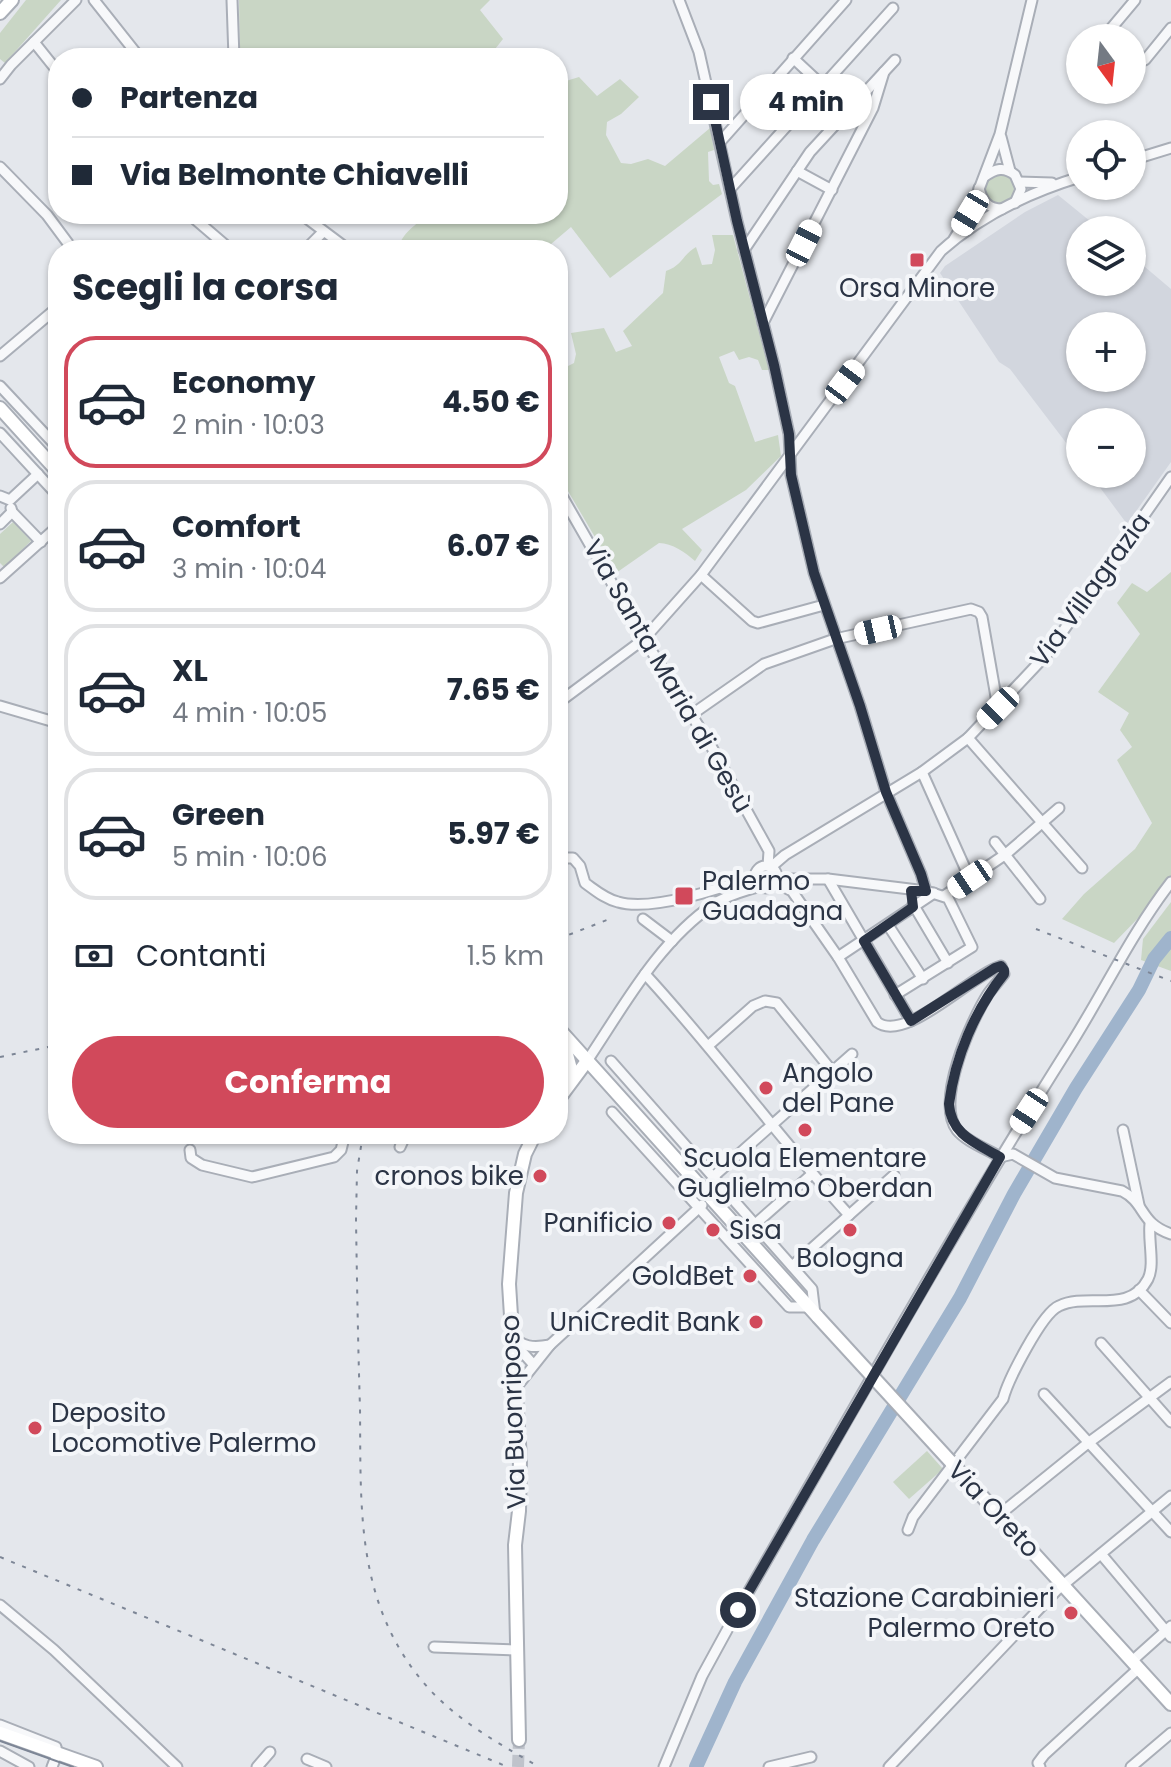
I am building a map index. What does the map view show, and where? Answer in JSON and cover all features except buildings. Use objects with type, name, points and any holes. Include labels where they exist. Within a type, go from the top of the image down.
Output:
[{"type":"street","points":[[0,13],[12,0]]},
{"type":"street","points":[[0,79],[76,0]]},
{"type":"street","points":[[94,0],[132,48]]},
{"type":"street","points":[[232,0],[234,48]]},
{"type":"street","points":[[679,0],[699,52],[721,141],[791,454],[791,475],[824,605],[886,792],[930,892]]},
{"type":"street","points":[[721,141],[846,0]]},
{"type":"street","points":[[568,696],[644,639],[701,575],[933,261],[953,240],[970,213],[1000,134],[1032,0]]},
{"type":"street","points":[[1115,24],[1135,0]]},
{"type":"street","points":[[730,189],[893,8]]},
{"type":"street","points":[[1146,59],[1171,28]]},
{"type":"street","points":[[34,42],[48,60]]},
{"type":"street","points":[[793,58],[823,86]]},
{"type":"street","points":[[744,250],[810,152],[895,60]]},
{"type":"street","points":[[763,323],[873,108],[884,72]]},
{"type":"street","points":[[1000,134],[1010,171],[1019,182],[1019,195],[1015,203]]},
{"type":"street","points":[[1146,156],[1171,148]]},
{"type":"street","points":[[0,167],[48,216]]},
{"type":"street","points":[[985,176],[994,169],[1010,171]]},
{"type":"street","points":[[797,171],[832,190]]},
{"type":"street","points":[[953,240],[1002,209],[1066,181]]},
{"type":"street","points":[[1019,182],[1059,183]]},
{"type":"street","points":[[979,188],[987,205],[1002,209]]},
{"type":"street","points":[[201,224],[219,240]]},
{"type":"street","points":[[313,224],[335,240]]},
{"type":"street","points":[[315,240],[323,232]]},
{"type":"street","points":[[0,356],[48,315]]},
{"type":"street","points":[[0,386],[48,437]]},
{"type":"street","points":[[0,408],[48,461]]},
{"type":"street","points":[[0,433],[48,485]]},
{"type":"street","points":[[38,474],[5,498],[12,512],[41,542]]},
{"type":"street","name":"Via Villagrazia","points":[[770,867],[922,772],[968,738],[1047,654],[1171,477]]},
{"type":"street","name":"Via Santa Maria di Gesù","points":[[568,506],[769,851],[770,867]]},
{"type":"street","points":[[0,524],[12,512]]},
{"type":"street","points":[[1,576],[48,535]]},
{"type":"street","points":[[701,575],[758,623],[824,605]]},
{"type":"street","points":[[691,715],[764,664],[835,639],[971,609],[979,612],[998,708]]},
{"type":"street","points":[[0,706],[48,720]]},
{"type":"street","points":[[968,738],[1082,868]]},
{"type":"street","points":[[922,772],[970,879]]},
{"type":"street","points":[[946,897],[1006,854],[1059,808]]},
{"type":"street","points":[[995,842],[1040,899]]},
{"type":"street","points":[[568,858],[573,858],[580,866],[585,883],[612,900],[626,904],[677,899],[757,881],[767,888],[776,881],[828,879],[930,892],[946,897],[972,947],[895,995]]},
{"type":"street","points":[[569,1084],[645,974],[682,930],[716,902],[757,881],[761,868],[770,867],[776,872],[776,881]]},
{"type":"street","points":[[828,879],[911,1021]]},
{"type":"street","points":[[776,881],[792,891],[838,957],[877,1022],[884,1027],[892,1028],[911,1021],[1001,966],[1004,974],[989,991],[970,1028],[949,1104],[958,1131],[1000,1157],[1013,1154],[1055,1178],[1122,1191],[1139,1205],[1150,1224],[1171,1234]]},
{"type":"street","points":[[664,1767],[709,1663],[1000,1157],[1128,945],[1171,882]]},
{"type":"street","points":[[911,891],[913,907],[948,963]]},
{"type":"street","points":[[838,957],[888,925],[930,892]]},
{"type":"street","points":[[643,919],[672,941]]},
{"type":"street","points":[[888,925],[923,979]]},
{"type":"street","points":[[645,974],[849,1215]]},
{"type":"street","points":[[708,1046],[753,1006],[765,1001],[777,1003],[832,1071]]},
{"type":"street","name":"Via Oreto","points":[[568,1039],[1171,1704]]},
{"type":"street","points":[[713,1177],[852,1054]]},
{"type":"street","points":[[568,1058],[571,1069],[569,1084]]},
{"type":"street","name":"Via Oreto","points":[[611,1061],[812,1289],[814,1312]]},
{"type":"street","name":"Via Oreto","points":[[612,1112],[789,1307],[814,1312]]},
{"type":"street","points":[[642,1143],[665,1122]]},
{"type":"street","points":[[1123,1130],[1139,1205]]},
{"type":"street","points":[[190,1150],[191,1158],[202,1165],[259,1177],[334,1157],[342,1144]]},
{"type":"street","name":"Via Buonriposo","points":[[519,1740],[515,1545],[520,1459],[508,1300],[513,1218],[520,1172],[531,1144]]},
{"type":"street","points":[[744,1234],[812,1174]]},
{"type":"street","points":[[792,1266],[894,1175]]},
{"type":"street","points":[[515,1389],[550,1345],[711,1197]]},
{"type":"street","points":[[908,1530],[913,1517],[952,1463],[1003,1399],[1007,1383],[1048,1312],[1072,1301],[1116,1301],[1139,1290],[1148,1280],[1152,1268],[1148,1241],[1150,1224]]},
{"type":"street","points":[[1139,1290],[1171,1323]]},
{"type":"street","points":[[511,1332],[521,1345],[550,1345]]},
{"type":"street","points":[[511,1332],[519,1350],[533,1364]]},
{"type":"street","points":[[1101,1343],[1171,1422]]},
{"type":"street","points":[[999,1515],[1088,1443],[1171,1382]]},
{"type":"street","points":[[1044,1394],[1171,1532]]},
{"type":"street","points":[[889,1767],[1064,1585],[1171,1496]]},
{"type":"street","points":[[1040,1767],[1038,1763],[1044,1755],[1169,1631],[1101,1554]]},
{"type":"street","points":[[0,1605],[54,1650],[177,1767]]},
{"type":"street","points":[[434,1647],[518,1650]]},
{"type":"street","points":[[0,1725],[53,1745],[57,1754],[52,1767]]},
{"type":"street","points":[[0,1733],[96,1767]]},
{"type":"street","points":[[1131,1767],[1171,1733]]},
{"type":"street","points":[[0,1751],[29,1767]]},
{"type":"street","points":[[257,1767],[270,1752]]},
{"type":"street","points":[[769,1767],[811,1757]]},
{"type":"street","points":[[307,1759],[326,1767]]},
{"type":"shaded area","points":[[1058,195],[1084,216],[1066,216],[1066,296],[1146,296],[1146,268],[1171,289],[1171,462],[1127,524],[1100,488],[1146,488],[1146,408],[1066,408],[1066,443],[1010,369],[999,362],[940,273],[945,266],[1025,212]]},
{"type":"green space","points":[[26,0],[61,0],[5,63],[0,59],[0,33]]},
{"type":"green space","points":[[239,0],[490,0],[480,10],[503,39],[496,48],[240,48]]},
{"type":"green space","points":[[579,77],[597,96],[620,79],[639,97],[607,122],[606,135],[621,163],[631,164],[648,159],[665,166],[710,128],[714,150],[708,152],[709,181],[713,185],[719,184],[722,194],[610,278],[571,227],[556,240],[402,240],[416,224],[568,224],[568,80]]},
{"type":"green space","points":[[999,174],[1009,179],[1014,189],[1009,199],[999,204],[989,199],[984,189],[989,179]]},
{"type":"green space","points":[[712,235],[733,235],[769,370],[762,370],[758,360],[749,357],[739,360],[734,351],[719,357],[729,383],[735,386],[755,442],[778,435],[781,456],[746,490],[682,529],[702,550],[695,561],[674,547],[659,543],[616,573],[568,491],[568,366],[574,363],[576,354],[571,333],[604,328],[616,352],[632,346],[623,331],[663,293],[666,271],[696,247],[702,265],[712,264],[715,250]]},
{"type":"green space","points":[[13,522],[31,541],[4,567],[0,563],[0,534]]},
{"type":"green space","points":[[1171,572],[1171,876],[1143,913],[1114,943],[1062,919],[1084,894],[1135,849],[1152,823],[1117,760],[1132,747],[1120,730],[1129,713],[1098,692],[1140,634],[1117,603],[1132,583],[1147,592]]},
{"type":"green space","points":[[1171,902],[1171,971],[1141,960],[1143,939]]},
{"type":"green space","points":[[927,1451],[943,1469],[909,1499],[893,1482]]},
{"type":"waterway","points":[[696,1767],[735,1682],[813,1540],[960,1298],[1014,1194],[1076,1088],[1139,990],[1154,959],[1171,938]]},
{"type":"tunnel","points":[[518,1767],[519,1740]]},
{"type":"tram line","points":[[0,1741],[73,1767]]},
{"type":"railway","points":[[568,935],[612,918]]},
{"type":"railway","points":[[1036,929],[1171,981]]},
{"type":"railway","points":[[0,1057],[48,1047]]},
{"type":"railway","points":[[361,1144],[357,1171],[356,1220],[361,1484],[367,1557],[375,1592],[388,1626],[406,1658],[430,1690],[468,1723],[539,1767]]},
{"type":"railway","points":[[0,1557],[508,1767]]},
{"type":"place","name":"Orsa Minore","points":[[917,260]]},
{"type":"place","name":"Palermo Guadagna","points":[[684,896]]},
{"type":"place","name":"Angolo del Pane","points":[[766,1088]]},
{"type":"place","name":"Scuola Elementare Guglielmo Oberdan","points":[[805,1130]]},
{"type":"place","name":"cronos bike","points":[[540,1176]]},
{"type":"place","name":"Panificio","points":[[669,1223]]},
{"type":"place","name":"Sisa","points":[[713,1230]]},
{"type":"place","name":"Bologna","points":[[850,1230]]},
{"type":"place","name":"GoldBet","points":[[750,1276]]},
{"type":"place","name":"UniCredit Bank","points":[[756,1322]]},
{"type":"place","name":"Deposito Locomotive Palermo","points":[[35,1428]]},
{"type":"place","name":"Stazione Carabinieri Palermo Oreto","points":[[1071,1613]]},
{"type":"route","points":[[711,102],[737,221],[774,365],[789,434],[791,475],[814,573],[886,792],[926,891],[911,891],[913,907],[864,941],[911,1021],[995,968],[1001,966],[1004,970],[970,1028],[949,1104],[958,1131],[1000,1157],[738,1610]]}]
